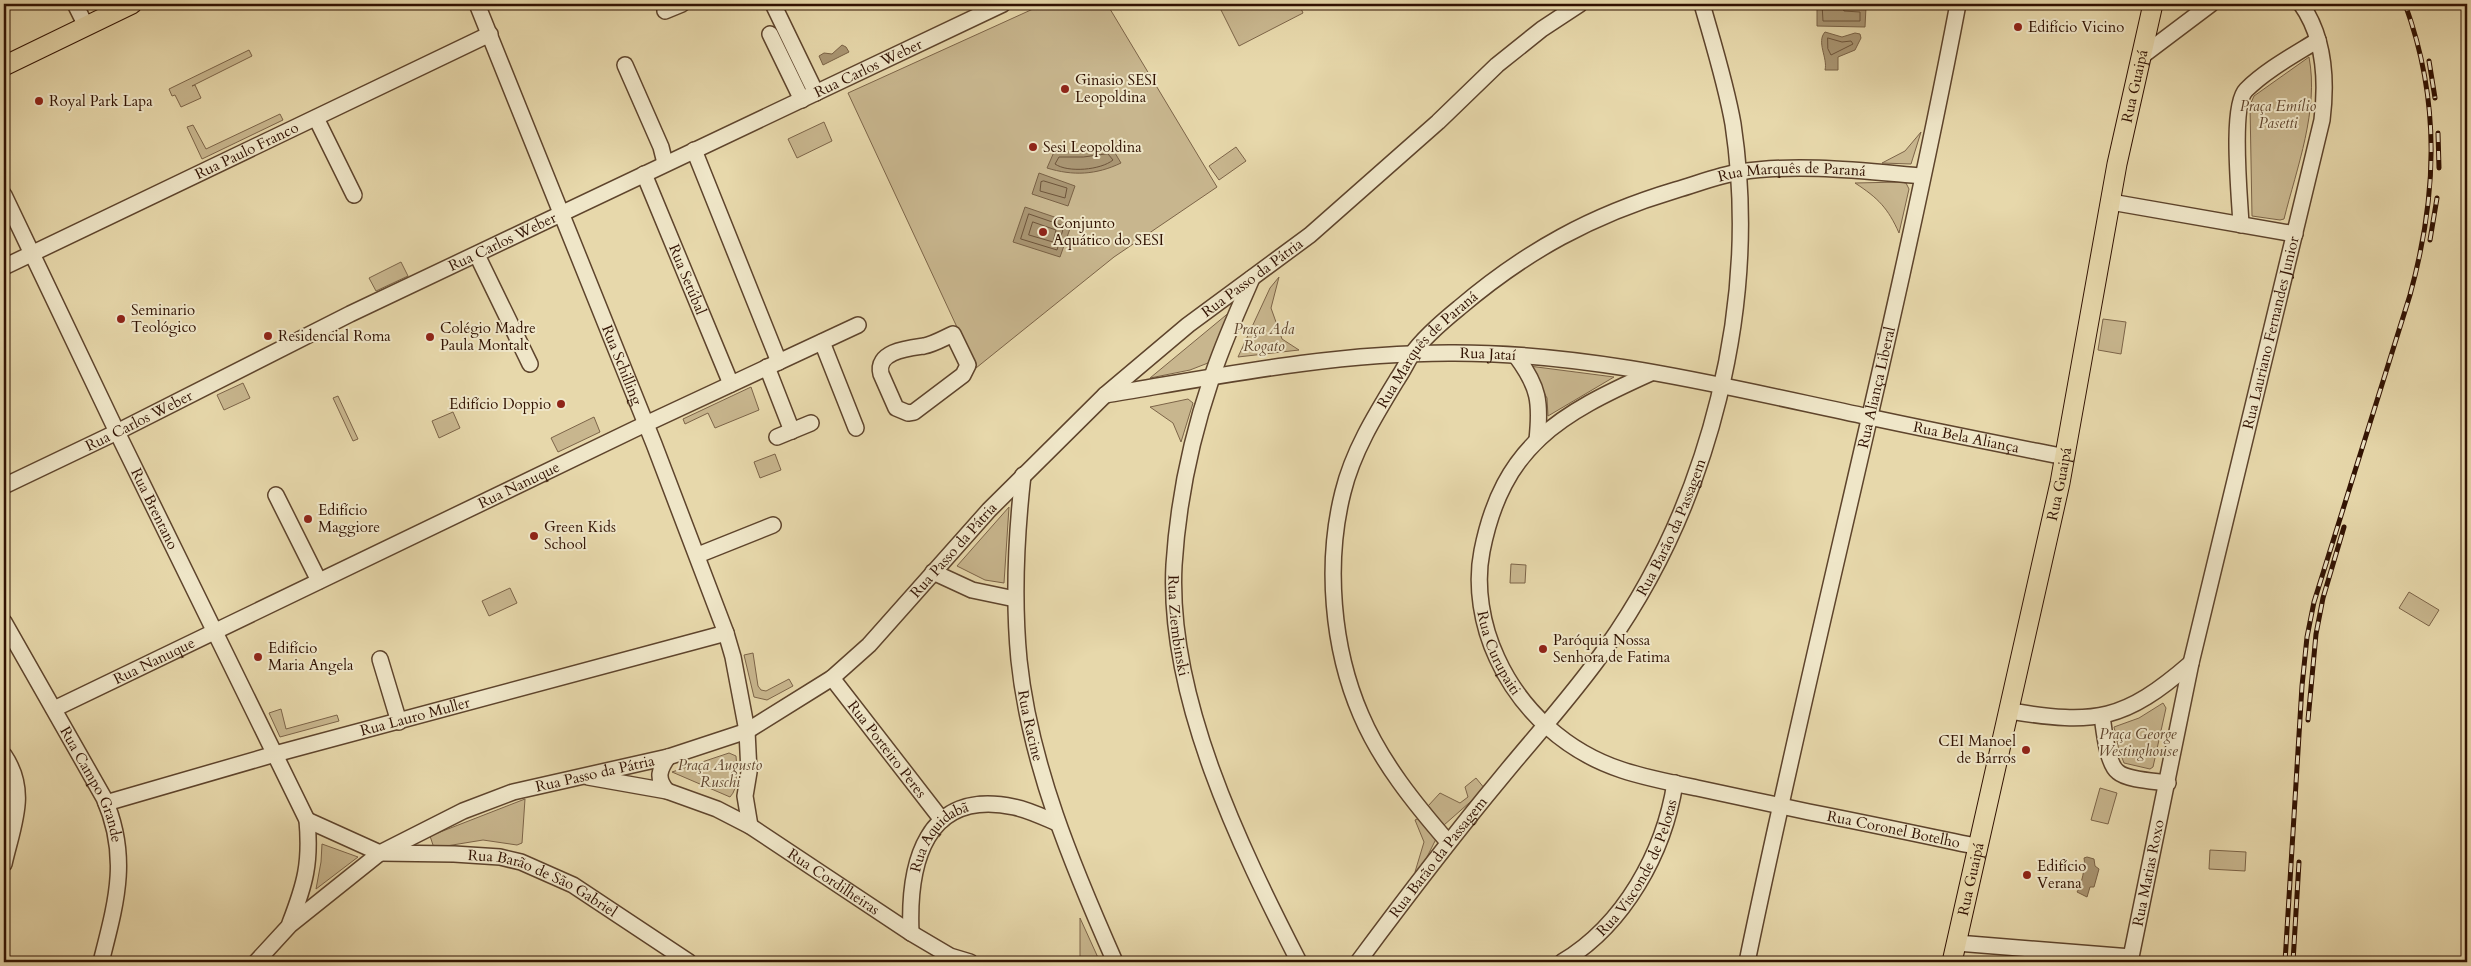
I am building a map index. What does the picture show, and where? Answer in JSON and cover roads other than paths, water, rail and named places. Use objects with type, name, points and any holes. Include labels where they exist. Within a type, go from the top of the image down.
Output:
[{"type":"main road","points":[[4,66],[132,4]]},
{"type":"main road","name":"Rua Guaipá","points":[[1952,962],[2010,711],[2065,457],[2122,140],[2154,4]]},
{"type":"street","points":[[76,4],[86,26]]},
{"type":"street","name":"Rua Schilling","points":[[477,4],[698,555],[726,633],[733,657],[747,731],[749,772],[745,796],[750,826]]},
{"type":"street","points":[[665,11],[682,4]]},
{"type":"street","points":[[774,4],[809,96]]},
{"type":"street","name":"Rua Carlos Weber","points":[[4,486],[117,432],[341,318],[1003,4]]},
{"type":"street","name":"Rua Passo da Pátria","points":[[256,962],[290,925],[380,853],[463,811],[538,785],[668,757],[747,731],[832,678],[870,645],[933,572],[1023,475],[1105,395],[1179,332],[1310,235],[1375,179],[1497,65],[1542,29],[1580,4]]},
{"type":"street","name":"Rua Barão da Passagem","points":[[1358,962],[1448,842],[1545,726],[1606,649],[1658,563],[1680,517],[1722,384],[1737,277],[1740,220],[1738,172],[1732,123],[1702,4]]},
{"type":"street","name":"Rua Aliança Liberal","points":[[1746,962],[1869,417],[1958,4]]},
{"type":"street","points":[[2142,56],[2210,4]]},
{"type":"street","name":"Rua Lauriano Fernandes Junior","points":[[2191,663],[2316,150],[2324,104],[2324,64],[2318,40],[2301,4]]},
{"type":"street","name":"Rua Paulo Franco","points":[[4,267],[490,34]]},
{"type":"street","points":[[770,34],[809,96]]},
{"type":"street","points":[[2242,225],[2237,121],[2238,103],[2245,91],[2257,81],[2318,40]]},
{"type":"street","points":[[625,65],[665,163]]},
{"type":"street","points":[[316,118],[354,196]]},
{"type":"street","points":[[694,150],[773,364],[792,431]]},
{"type":"street","name":"Rua Marquês de Paraná","points":[[1448,842],[1410,796],[1361,717],[1344,664],[1336,616],[1334,546],[1343,492],[1362,441],[1412,354],[1447,318],[1481,288],[1543,246],[1591,222],[1648,199],[1738,172],[1810,169],[1922,176]]},
{"type":"street","name":"Rua Setúbal","points":[[644,174],[731,384]]},
{"type":"street","name":"Rua Brentano","points":[[4,195],[117,432],[307,820],[310,850],[307,870],[290,925]]},
{"type":"street","points":[[2110,202],[2295,234]]},
{"type":"street","points":[[477,255],[530,364]]},
{"type":"street","name":"Rua Ziembinski","points":[[1252,278],[1211,378],[1196,429],[1178,526],[1174,566],[1175,606],[1179,641],[1196,722],[1234,826],[1298,962]]},
{"type":"street","name":"Rua Nanuque","points":[[54,710],[646,424],[858,325]]},
{"type":"street","points":[[953,334],[968,368],[914,412],[903,412],[896,408],[880,370],[893,352],[904,348],[925,346],[953,334]]},
{"type":"street","points":[[822,342],[856,428]]},
{"type":"street","name":"Rua Jataí","points":[[1105,395],[1330,360],[1450,353],[1516,356],[1652,373],[1722,384],[1869,417]]},
{"type":"street","points":[[1516,356],[1530,375],[1539,399],[1537,440]]},
{"type":"street","name":"Rua Curupaiti","points":[[1652,373],[1571,412],[1537,440],[1521,457],[1490,515],[1481,554],[1480,588],[1483,618],[1492,648],[1506,678],[1545,726],[1592,757],[1622,770],[1675,783]]},
{"type":"street","name":"Rua Bela Aliança","points":[[1869,417],[2065,457]]},
{"type":"street","points":[[777,437],[811,423]]},
{"type":"street","name":"Rua Racine","points":[[1023,475],[1018,518],[1015,599],[1019,662],[1027,707],[1057,823],[1115,962]]},
{"type":"street","points":[[276,494],[319,581]]},
{"type":"street","points":[[698,555],[773,525]]},
{"type":"street","points":[[933,572],[972,590],[1015,599]]},
{"type":"street","name":"Rua Campo Grande","points":[[4,622],[106,803],[114,828],[120,867],[116,902],[101,962]]},
{"type":"street","name":"Rua Lauro Muller","points":[[106,803],[275,754],[726,633]]},
{"type":"street","points":[[380,659],[399,722]]},
{"type":"street","points":[[2102,716],[2108,749],[2112,763],[2118,772],[2137,778],[2168,783],[2191,663]]},
{"type":"street","points":[[2010,711],[2054,718],[2102,716],[2140,702],[2191,663]]},
{"type":"street","name":"Rua Porteiro Peres","points":[[832,678],[942,820]]},
{"type":"street","points":[[4,755],[14,771],[18,787],[15,815],[5,857]]},
{"type":"street","points":[[667,791],[661,784],[659,772],[668,757]]},
{"type":"street","name":"Rua Cordilheiras","points":[[579,776],[667,791],[718,809],[750,826],[952,959],[970,962]]},
{"type":"street","name":"Rua Coronel Botelho","points":[[1675,783],[1978,847]]},
{"type":"street","name":"Rua Visconde de Pelotas","points":[[1562,962],[1588,944],[1608,923],[1646,871],[1672,804],[1675,783]]},
{"type":"street","name":"Rua Matias Roxo","points":[[2130,959],[2168,783]]},
{"type":"street","points":[[718,809],[728,808],[745,796]]},
{"type":"street","name":"Rua Aquidabã","points":[[911,933],[910,901],[912,880],[918,855],[930,833],[942,820],[958,811],[976,805],[996,804],[1015,807],[1057,823]]},
{"type":"street","points":[[307,820],[380,853]]},
{"type":"street","name":"Rua Barão de São Gabriel","points":[[380,853],[500,857],[521,862],[573,885],[690,962]]},
{"type":"street","points":[[1957,943],[2050,956],[2130,959]]},
{"type":"water","points":[[1817,5],[1866,7],[1865,27],[1817,26]]},
{"type":"water","points":[[1825,32],[1842,37],[1855,33],[1860,34],[1861,38],[1855,50],[1838,57],[1838,70],[1825,70],[1822,40]]},
{"type":"water","points":[[842,45],[849,52],[823,65],[819,56],[824,53],[832,54]]},
{"type":"water","name":"Conjunto Aquático do SESI","points":[[1112,148],[1121,163],[1103,170],[1075,173],[1047,168],[1054,152],[1082,152]]},
{"type":"water","name":"Conjunto Aquático do SESI","points":[[1039,173],[1075,186],[1068,206],[1032,194]]},
{"type":"water","name":"Conjunto Aquático do SESI","points":[[1025,207],[1072,223],[1060,257],[1013,242]]},
{"type":"water","points":[[2084,858],[2094,859],[2095,866],[2099,869],[2094,887],[2090,887],[2087,897],[2077,892],[2083,876]]},
{"type":"railway","points":[[2285,962],[2302,686],[2307,637],[2314,602],[2410,295],[2426,222],[2430,185],[2430,113],[2417,41],[2405,4]]},
{"type":"railway","points":[[2429,61],[2435,98]]},
{"type":"railway","points":[[2438,133],[2439,168]]},
{"type":"railway","points":[[2430,240],[2437,198]]},
{"type":"railway","points":[[2308,720],[2316,634],[2323,598],[2344,527]]},
{"type":"railway","points":[[2293,962],[2299,862]]},
{"type":"place","name":"Edifício Vicino","points":[[2018,27]]},
{"type":"place","name":"Ginasio SESI Leopoldina","points":[[1065,89]]},
{"type":"place","name":"Royal Park Lapa","points":[[39,101]]},
{"type":"place","name":"Sesi Leopoldina","points":[[1033,147]]},
{"type":"place","name":"Conjunto Aquático do SESI","points":[[1043,232]]},
{"type":"place","name":"Seminario Teológico","points":[[121,319]]},
{"type":"place","name":"Residencial Roma","points":[[268,336]]},
{"type":"place","name":"Colégio Madre Paula Montalt","points":[[430,337]]},
{"type":"place","name":"Edifício Doppio","points":[[561,404]]},
{"type":"place","name":"Edifício Maggiore","points":[[308,519]]},
{"type":"place","name":"Green Kids School","points":[[534,536]]},
{"type":"place","name":"Paróquia Nossa Senhora de Fatima","points":[[1543,649]]},
{"type":"place","name":"Edifício Maria Angela","points":[[258,657]]},
{"type":"place","name":"CEI Manoel de Barros","points":[[2026,750]]},
{"type":"place","name":"Edifício Verana","points":[[2027,875]]},
{"type":"park label","name":"Praça Emílio Pasetti","points":[[2278,114]]},
{"type":"park label","name":"Praça Ada Rogato","points":[[1264,338]]},
{"type":"park label","name":"Praça George Westinghouse","points":[[2138,742]]},
{"type":"park label","name":"Praça Augusto Ruschi","points":[[720,774]]}]
